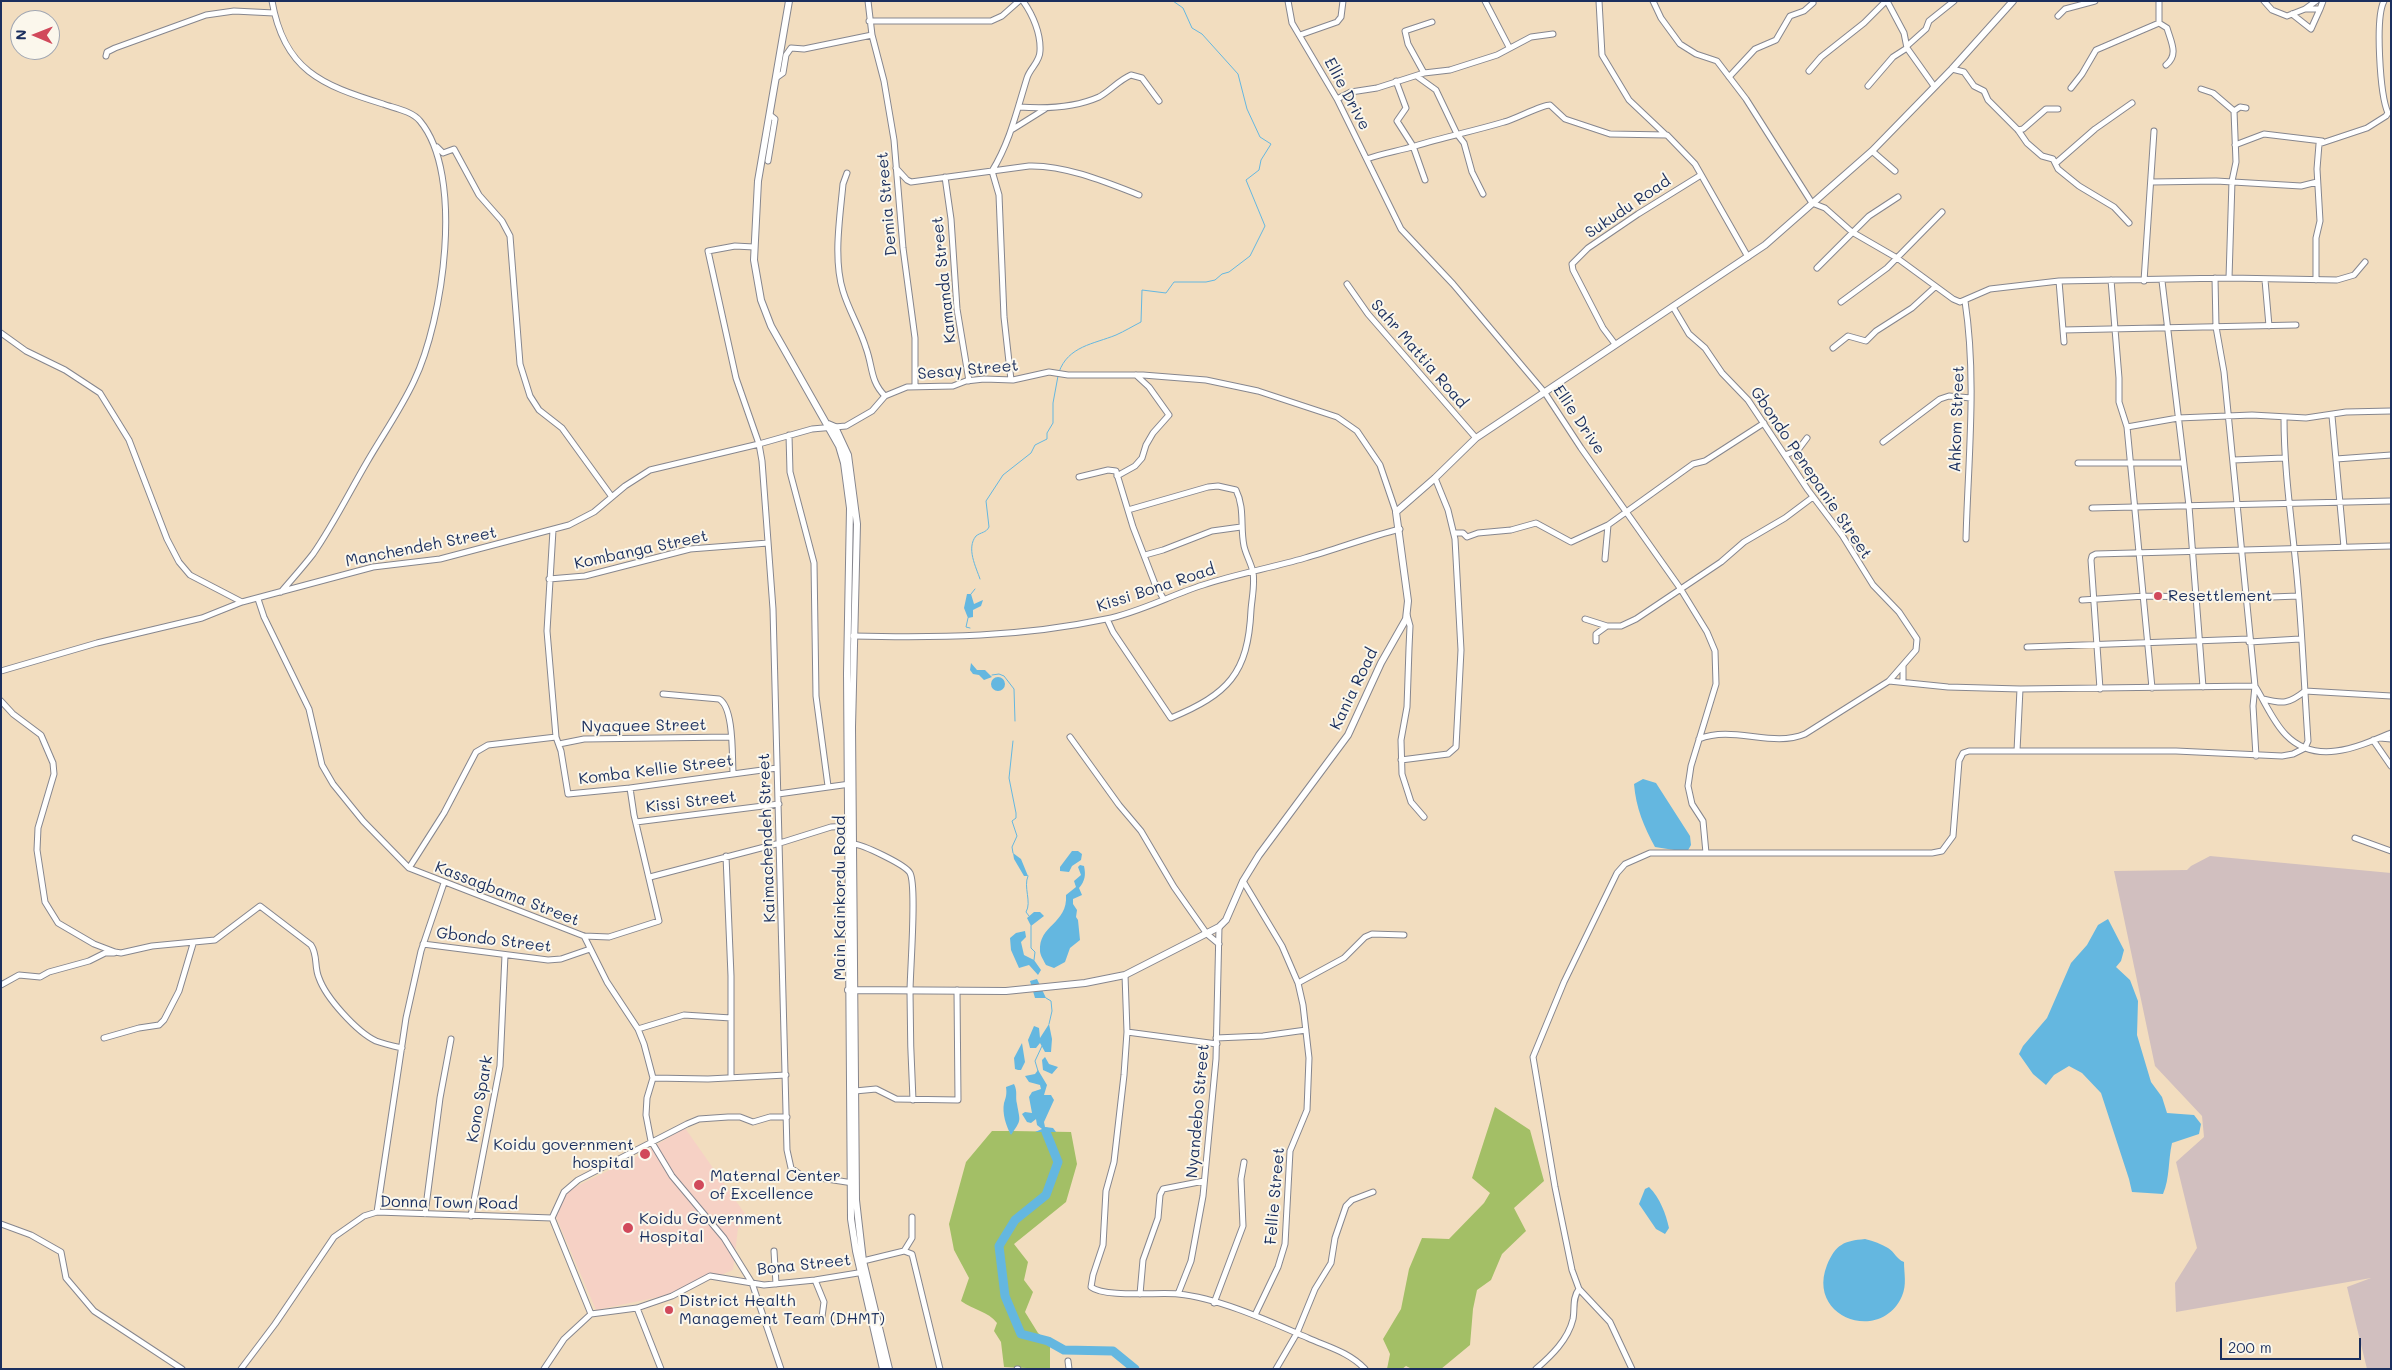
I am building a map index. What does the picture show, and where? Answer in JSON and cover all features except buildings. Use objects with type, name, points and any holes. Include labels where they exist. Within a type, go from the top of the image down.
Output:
[{"type":"main road","points":[[788,1],[757,188],[754,247],[755,273],[765,313],[777,339],[824,422],[832,428],[844,464],[854,537],[849,673],[851,892]]},
{"type":"main road","points":[[1396,512],[1435,478],[1476,438],[1748,257],[1789,226],[1812,203],[1872,151],[1952,69],[2013,1]]},
{"type":"main road","name":"Kania Road","points":[[1219,927],[1226,920],[1243,881],[1274,834],[1348,735],[1381,663],[1401,629],[1407,614],[1408,601],[1400,529],[1396,512]]},
{"type":"main road","points":[[849,673],[853,636],[850,624]]},
{"type":"main road","name":"Main Kainkordu Road","points":[[850,826],[853,844],[851,892],[852,1058]]},
{"type":"main road","points":[[851,990],[1034,990],[1125,975],[1219,927]]},
{"type":"main road","points":[[852,1058],[855,1091],[853,1136]]},
{"type":"main road","points":[[852,1058],[852,1230],[889,1369]]},
{"type":"main road","points":[[853,1183],[863,1261],[864,1288],[883,1369]]},
{"type":"street","points":[[272,1],[283,41],[302,67],[335,86],[416,118],[443,153],[454,149],[479,195],[502,221],[510,236],[520,364],[530,396],[539,410],[562,428],[612,497]]},
{"type":"street","name":"Demia Street","points":[[868,1],[869,21],[888,105],[896,166],[903,248],[914,329],[915,387]]},
{"type":"street","points":[[869,21],[991,21],[1002,16],[1021,1],[1029,9],[1040,40],[1040,54],[1027,77],[1012,130],[992,171],[999,195],[1004,310],[1011,380]]},
{"type":"street","name":"Ellie Drive","points":[[1288,1],[1292,23],[1337,99],[1395,219],[1408,238],[1453,284],[1546,393],[1626,513],[1680,588],[1708,632],[1713,643],[1716,660],[1716,684],[1699,739],[1688,786],[1692,804],[1703,821],[1706,853]]},
{"type":"street","points":[[1300,35],[1337,22],[1341,17],[1343,1]]},
{"type":"street","points":[[1485,1],[1509,47]]},
{"type":"street","points":[[1599,1],[1602,55],[1629,100],[1695,164],[1748,257]]},
{"type":"street","points":[[1653,1],[1661,18],[1680,44],[1696,54],[1717,61],[1812,203],[1825,208],[1852,232],[1897,258],[1953,300],[1965,301],[1990,289],[2059,281],[2144,281],[2215,278],[2316,280],[2347,278],[2354,275],[2365,262]]},
{"type":"street","points":[[1809,71],[1821,57],[1864,23],[1886,1],[1904,33],[1907,47],[1934,86]]},
{"type":"street","points":[[1868,86],[1893,58],[1926,29],[1929,21],[1954,1]]},
{"type":"street","points":[[2058,16],[2065,9],[2096,1]]},
{"type":"street","points":[[2159,1],[2159,23]]},
{"type":"street","points":[[2264,1],[2272,10],[2287,16],[2305,9],[2316,1]]},
{"type":"street","points":[[2292,14],[2311,29],[2323,1]]},
{"type":"street","points":[[2235,145],[2264,134],[2322,141],[2346,137],[2386,116],[2388,112],[2379,59],[2381,15],[2384,1]]},
{"type":"street","points":[[1729,77],[1755,49],[1776,40],[1790,16],[1804,11],[1813,3]]},
{"type":"street","points":[[2305,9],[2320,9]]},
{"type":"street","points":[[106,56],[107,52],[115,48],[206,16],[234,11],[274,13]]},
{"type":"street","points":[[1424,73],[1408,44],[1405,32],[1432,22]]},
{"type":"street","points":[[2159,23],[2167,28],[2174,54],[2172,60],[2166,65]]},
{"type":"street","points":[[2071,88],[2096,50],[2159,23]]},
{"type":"street","points":[[1337,99],[1351,92],[1377,88],[1396,81],[1418,77],[1424,73],[1450,70],[1497,55],[1531,37],[1553,34]]},
{"type":"street","points":[[776,78],[783,73],[786,55],[791,48],[804,49],[872,35]]},
{"type":"street","points":[[1952,69],[1964,72],[1974,86],[1984,91],[1998,111],[2018,130],[2027,143],[2042,156],[2053,159],[2058,168],[2079,186],[2114,207],[2129,223]]},
{"type":"street","points":[[1019,107],[1045,109],[1077,104],[1100,96],[1131,75],[1142,78],[1158,102]]},
{"type":"street","points":[[1418,77],[1436,90],[1457,134],[1464,143],[1472,172],[1483,194]]},
{"type":"street","points":[[1396,81],[1406,108],[1397,121],[1413,146],[1425,180]]},
{"type":"street","points":[[2201,89],[2213,93],[2234,111],[2235,145],[2229,278]]},
{"type":"street","points":[[2056,163],[2094,129],[2132,104]]},
{"type":"street","points":[[1366,159],[1390,150],[1413,146],[1519,118],[1544,105],[1550,105],[1565,119],[1610,134],[1667,135]]},
{"type":"street","points":[[2234,111],[2240,107],[2246,108]]},
{"type":"street","points":[[1012,130],[1045,109]]},
{"type":"street","points":[[2018,130],[2023,129],[2046,110],[2058,109]]},
{"type":"street","points":[[768,161],[775,126],[774,119],[770,115]]},
{"type":"street","points":[[2144,281],[2154,131]]},
{"type":"street","points":[[2316,280],[2316,238],[2320,220],[2317,182],[2318,150],[2322,141]]},
{"type":"street","points":[[281,592],[314,553],[407,393],[425,352],[437,304],[445,231],[444,188],[436,146]]},
{"type":"street","points":[[1872,151],[1895,171]]},
{"type":"street","points":[[896,166],[909,181],[1029,166],[1049,167],[1118,186],[1139,195]]},
{"type":"street","points":[[847,173],[842,196],[838,269],[847,303],[866,347],[875,385],[885,396]]},
{"type":"street","name":"Sukudu Road","points":[[1615,344],[1602,328],[1573,270],[1572,264],[1588,248],[1701,175]]},
{"type":"street","name":"Kamanda Street","points":[[945,177],[951,219],[957,309],[969,381]]},
{"type":"street","points":[[2152,182],[2232,182],[2301,186],[2317,182]]},
{"type":"street","points":[[1820,196],[1825,208]]},
{"type":"street","points":[[1817,268],[1852,232],[1858,230],[1869,216],[1887,202],[1898,197]]},
{"type":"street","points":[[1841,302],[1897,258],[1942,212]]},
{"type":"street","name":"Kaimachendeh Street","points":[[754,247],[735,246],[708,251],[736,378],[759,444],[768,543],[780,843],[788,1160],[794,1171],[801,1175],[853,1183]]},
{"type":"street","points":[[2215,278],[2216,327],[2229,417],[2249,640],[2255,686],[2253,706],[2256,756]]},
{"type":"street","points":[[2111,280],[2119,402],[2127,427],[2152,688]]},
{"type":"street","points":[[2162,280],[2189,506],[2201,640],[2203,687]]},
{"type":"street","points":[[2265,280],[2269,326]]},
{"type":"street","points":[[2059,281],[2064,342]]},
{"type":"street","name":"Sahr Mattia Road","points":[[1347,284],[1368,314],[1476,438]]},
{"type":"street","points":[[1833,348],[1848,336],[1866,341],[1876,331],[1912,308],[1935,286]]},
{"type":"street","name":"Ahkom Street","points":[[1965,301],[1972,355],[1966,539]]},
{"type":"street","name":"Gbondo Penepanie Street","points":[[1673,307],[1689,334],[1705,348],[1722,373],[1748,400],[1813,497],[1842,535],[1873,585],[1898,612],[1918,639],[1918,645],[1904,665]]},
{"type":"street","points":[[2063,330],[2168,326],[2296,325]]},
{"type":"street","points":[[1,333],[26,351],[65,370],[100,393],[129,440],[167,539],[179,562],[190,575],[242,602]]},
{"type":"street","name":"Sesay Street","points":[[832,428],[846,426],[872,411],[885,396],[894,391],[915,387],[953,386],[969,381],[1011,380],[1049,372],[1058,374],[1136,375],[1214,381],[1285,398],[1337,417],[1357,431],[1373,451],[1387,480],[1396,512]]},
{"type":"street","points":[[1117,476],[1136,466],[1142,458],[1146,445],[1153,433],[1168,415],[1149,387],[1136,375]]},
{"type":"street","points":[[1883,442],[1940,399],[1949,396],[1971,398]]},
{"type":"street","points":[[2127,427],[2178,418],[2252,415],[2284,418],[2332,416],[2346,412],[2391,411]]},
{"type":"street","points":[[2332,416],[2344,547]]},
{"type":"street","points":[[1632,1369],[1610,1322],[1579,1289],[1567,1249],[1533,1057],[1564,982],[1617,873],[1630,861],[1650,853],[1932,853],[1942,851],[1953,836],[1959,761],[1963,753],[2176,751],[2288,756],[2305,748],[2308,741],[2306,692],[2300,639],[2294,548],[2284,458],[2284,418]]},
{"type":"street","points":[[1454,533],[1463,533],[1468,537],[1478,533],[1511,530],[1536,524],[1571,542],[1608,525],[1693,464],[1704,461],[1764,423]]},
{"type":"street","name":"Manchendeh Street","points":[[1,671],[106,641],[202,618],[242,602],[373,567],[440,559],[553,530],[579,521],[642,474],[660,466],[759,444],[812,429],[832,428]]},
{"type":"street","points":[[789,435],[790,472],[814,563],[816,696],[828,786]]},
{"type":"street","points":[[1785,455],[1798,450],[1807,438]]},
{"type":"street","points":[[2336,459],[2391,455]]},
{"type":"street","points":[[2233,460],[2284,458]]},
{"type":"street","points":[[2078,463],[2183,463]]},
{"type":"street","points":[[1079,477],[1112,470],[1117,476],[1128,510],[1163,598]]},
{"type":"street","points":[[1401,760],[1448,754],[1456,747],[1461,650],[1454,533],[1448,510],[1435,478]]},
{"type":"street","points":[[1107,619],[1113,632],[1171,718],[1197,707],[1222,691],[1236,674],[1250,632],[1253,570],[1245,549],[1241,528],[1242,508],[1239,496],[1232,488],[1208,487],[1128,510]]},
{"type":"street","points":[[1585,619],[1607,626],[1622,626],[1636,619],[1721,562],[1744,542],[1785,518],[1813,497]]},
{"type":"street","points":[[2092,508],[2391,501]]},
{"type":"street","points":[[1605,559],[1608,525]]},
{"type":"street","points":[[1146,555],[1212,531],[1241,528]]},
{"type":"street","name":"Kissi Bona Road","points":[[853,636],[926,638],[995,636],[1107,619],[1163,598],[1253,570],[1304,559],[1400,529]]},
{"type":"street","points":[[553,530],[547,631],[556,737],[559,744]]},
{"type":"street","name":"Kombanga Street","points":[[549,579],[585,576],[690,549],[768,543]]},
{"type":"street","points":[[2100,688],[2092,556],[2096,554],[2391,546]]},
{"type":"street","points":[[2082,600],[2144,596],[2246,598],[2298,596]]},
{"type":"street","name":"Kassagbama Street","points":[[258,599],[264,617],[309,709],[326,772],[336,789],[363,821],[409,868],[584,936],[609,937],[659,921],[650,876]]},
{"type":"street","points":[[1407,614],[1410,626],[1407,707],[1401,740],[1401,760],[1407,794],[1418,811],[1424,816]]},
{"type":"street","points":[[1596,640],[1596,634],[1607,626]]},
{"type":"street","points":[[2027,647],[2149,641],[2300,639]]},
{"type":"street","points":[[1699,739],[1726,734],[1780,738],[1800,736],[1817,728],[1890,681],[1904,665]]},
{"type":"street","points":[[1903,682],[1904,665]]},
{"type":"street","points":[[1890,681],[1948,687],[2020,689],[2255,686]]},
{"type":"street","points":[[2255,686],[2286,735],[2314,752],[2340,751],[2362,746],[2391,733]]},
{"type":"street","points":[[2017,751],[2020,689]]},
{"type":"street","points":[[2262,698],[2277,702],[2293,702],[2306,692],[2348,696],[2391,696]]},
{"type":"street","points":[[663,694],[723,701],[729,715],[733,772]]},
{"type":"street","points":[[1,701],[13,714],[41,735],[53,763],[54,774],[40,819],[37,841],[45,902],[58,923],[71,933],[115,952]]},
{"type":"street","points":[[409,868],[432,833],[476,752],[488,745],[556,737]]},
{"type":"street","name":"Nyaquee Street","points":[[559,744],[584,739],[730,737]]},
{"type":"street","points":[[1070,737],[1119,805],[1142,831],[1174,887],[1207,934],[1219,944]]},
{"type":"street","points":[[2379,738],[2391,739]]},
{"type":"street","points":[[2373,740],[2391,766]]},
{"type":"street","name":"Komba Kellie Street","points":[[559,744],[568,794],[630,788],[733,772],[777,768]]},
{"type":"street","points":[[778,794],[850,784]]},
{"type":"street","points":[[630,788],[636,822],[650,876],[780,843],[831,827],[850,826]]},
{"type":"street","name":"Kissi Street","points":[[636,822],[778,804]]},
{"type":"street","points":[[2355,838],[2391,852]]},
{"type":"street","points":[[853,844],[865,846],[903,867],[911,876],[913,897],[910,991],[913,1100]]},
{"type":"street","points":[[726,856],[732,1018],[731,1078]]},
{"type":"street","name":"Fellie Street","points":[[1243,881],[1268,919],[1298,983],[1303,1005],[1308,1058],[1306,1110],[1290,1151],[1285,1244],[1278,1267],[1256,1315]]},
{"type":"street","points":[[378,1212],[406,1018],[423,944],[444,882]]},
{"type":"street","points":[[1,985],[19,976],[40,977],[49,972],[115,952],[152,946],[192,944],[215,940],[260,906],[311,945],[315,951],[317,971],[321,983],[336,1004],[358,1028],[375,1040],[402,1048]]},
{"type":"street","name":"Nyandebo Street","points":[[1178,1294],[1191,1262],[1204,1181],[1216,1044],[1219,927]]},
{"type":"street","points":[[1298,983],[1344,958],[1364,937],[1372,934],[1404,936]]},
{"type":"street","points":[[584,936],[606,982],[638,1029],[653,1078],[646,1110],[646,1124],[651,1141],[672,1176],[724,1238],[752,1283],[780,1369]]},
{"type":"street","points":[[104,1038],[139,1028],[159,1026],[179,990],[192,944]]},
{"type":"street","name":"Gbondo Street","points":[[423,944],[555,960],[590,950]]},
{"type":"street","name":"Kono Spark","points":[[471,1216],[500,1066],[505,955]]},
{"type":"street","points":[[1125,975],[1127,1032],[1114,1162],[1105,1200],[1103,1245],[1091,1283],[1095,1289],[1140,1294],[1178,1294],[1256,1315],[1334,1347],[1365,1369]]},
{"type":"street","points":[[855,1091],[876,1089],[891,1098],[913,1100],[955,1102],[958,1100],[957,990]]},
{"type":"street","points":[[638,1029],[684,1014],[732,1018]]},
{"type":"street","points":[[1216,1038],[1263,1036],[1306,1030]]},
{"type":"street","points":[[1127,1032],[1216,1044]]},
{"type":"street","points":[[425,1214],[440,1098],[450,1039]]},
{"type":"street","points":[[653,1078],[731,1078],[786,1075]]},
{"type":"street","points":[[544,1369],[564,1339],[591,1314],[552,1218],[569,1187],[601,1167],[651,1141],[699,1120],[740,1117],[753,1122],[770,1117],[787,1117]]},
{"type":"street","points":[[1214,1303],[1244,1226],[1241,1179],[1244,1162]]},
{"type":"street","points":[[1140,1294],[1143,1260],[1158,1218],[1163,1189],[1204,1181]]},
{"type":"street","points":[[1276,1369],[1297,1333],[1315,1289],[1330,1263],[1335,1238],[1346,1206],[1352,1200],[1372,1192]]},
{"type":"street","name":"Donna Town Road","points":[[241,1369],[275,1324],[334,1237],[364,1216],[378,1212],[552,1218]]},
{"type":"street","points":[[904,1251],[912,1238],[912,1217]]},
{"type":"street","points":[[1,1224],[31,1235],[61,1252],[66,1278],[94,1311],[182,1369]]},
{"type":"street","points":[[774,1251],[776,1284]]},
{"type":"street","points":[[863,1261],[904,1251],[912,1254],[940,1369]]},
{"type":"street","name":"Bona Street","points":[[591,1314],[637,1308],[672,1296],[710,1276],[752,1283],[776,1284],[864,1272]]},
{"type":"street","points":[[815,1280],[824,1302],[822,1317]]},
{"type":"street","points":[[1536,1369],[1552,1354],[1568,1333],[1573,1317],[1575,1295],[1579,1289]]},
{"type":"street","points":[[637,1308],[661,1369]]},
{"type":"street","points":[[1068,1361],[1068,1369]]},
{"type":"shaded area","points":[[2210,856],[2391,873],[2391,1369],[2367,1369],[2347,1287],[2371,1278],[2176,1312],[2175,1283],[2197,1248],[2176,1162],[2204,1137],[2202,1116],[2155,1066],[2114,871],[2187,870]]},
{"type":"shaded area","name":"Koidu Government Hospital","points":[[685,1128],[750,1221],[738,1228],[733,1270],[659,1297],[596,1310],[556,1217],[565,1192],[632,1159]]},
{"type":"green space","points":[[1495,1107],[1530,1130],[1544,1181],[1514,1208],[1526,1231],[1502,1254],[1491,1280],[1477,1290],[1473,1309],[1470,1345],[1441,1369],[1412,1369],[1406,1366],[1402,1369],[1387,1369],[1390,1354],[1383,1339],[1401,1309],[1409,1269],[1422,1238],[1449,1239],[1484,1203],[1490,1193],[1472,1178]]},
{"type":"green space","points":[[992,1131],[1009,1131],[1011,1134],[1013,1131],[1071,1132],[1077,1164],[1066,1202],[1014,1244],[1028,1262],[1024,1280],[1033,1292],[1025,1312],[1038,1333],[1050,1343],[1050,1369],[1004,1367],[1001,1342],[994,1331],[997,1323],[985,1313],[961,1301],[969,1278],[954,1250],[949,1224],[966,1162]]},
{"type":"water","points":[[967,594],[971,594],[974,604],[983,600],[981,606],[973,610],[973,617],[968,618],[964,608]]},
{"type":"water","points":[[971,663],[977,670],[985,670],[992,677],[984,680],[979,675],[973,674],[970,670]]},
{"type":"water","points":[[995,677],[1001,677],[1005,684],[1001,691],[995,691],[991,687],[991,681]]},
{"type":"water","points":[[1643,779],[1656,783],[1690,836],[1691,845],[1687,852],[1655,847],[1641,817],[1635,793],[1634,784]]},
{"type":"water","points":[[1072,851],[1078,851],[1082,854],[1081,860],[1072,866],[1069,872],[1060,871],[1060,867]]},
{"type":"water","points":[[1013,853],[1021,859],[1028,876],[1024,876],[1014,859]]},
{"type":"water","points":[[1080,865],[1084,866],[1085,872],[1084,880],[1079,888],[1082,895],[1073,899],[1073,904],[1077,910],[1076,917],[1080,940],[1070,948],[1065,962],[1054,968],[1046,965],[1042,958],[1040,951],[1041,942],[1044,935],[1062,912],[1066,895],[1076,887],[1074,881],[1081,875],[1078,867]]},
{"type":"water","points":[[1034,912],[1040,912],[1044,916],[1031,926],[1027,918]]},
{"type":"water","points":[[2108,919],[2124,950],[2121,961],[2116,967],[2130,980],[2138,1001],[2137,1035],[2151,1082],[2162,1097],[2167,1113],[2194,1115],[2201,1124],[2199,1134],[2172,1143],[2167,1182],[2163,1194],[2132,1192],[2101,1093],[2082,1073],[2069,1066],[2054,1075],[2046,1085],[2033,1074],[2019,1054],[2023,1046],[2047,1018],[2071,963],[2087,945],[2098,925]]},
{"type":"water","points":[[1025,931],[1026,937],[1021,942],[1024,955],[1034,960],[1041,970],[1038,975],[1029,965],[1019,968],[1011,950],[1010,938],[1016,933]]},
{"type":"water","points":[[1037,979],[1046,998],[1035,998],[1030,981]]},
{"type":"water","points":[[1049,1024],[1052,1039],[1051,1052],[1045,1052],[1040,1043],[1036,1048],[1030,1048],[1028,1040],[1034,1026],[1039,1028],[1040,1038]]},
{"type":"water","points":[[1022,1043],[1025,1062],[1021,1070],[1018,1070],[1015,1069],[1014,1058]]},
{"type":"water","points":[[1045,1057],[1049,1064],[1058,1067],[1052,1074],[1043,1070],[1042,1060]]},
{"type":"water","points":[[1038,1070],[1047,1085],[1044,1095],[1051,1095],[1054,1100],[1044,1122],[1045,1127],[1053,1128],[1056,1132],[1035,1132],[1042,1129],[1037,1125],[1036,1119],[1031,1123],[1027,1122],[1022,1114],[1025,1112],[1032,1113],[1029,1097],[1032,1092],[1041,1089],[1040,1085],[1029,1082],[1025,1076],[1035,1074]]},
{"type":"water","points":[[1014,1084],[1019,1120],[1011,1135],[1005,1119],[1004,1103],[1006,1087]]},
{"type":"water","points":[[1649,1187],[1662,1206],[1666,1217],[1669,1228],[1665,1234],[1656,1229],[1639,1204],[1645,1189]]},
{"type":"water","points":[[1865,1239],[1888,1248],[1904,1262],[1905,1283],[1904,1292],[1892,1311],[1878,1319],[1864,1321],[1849,1318],[1836,1311],[1827,1299],[1823,1284],[1827,1265],[1837,1248],[1851,1241]]},
{"type":"waterway","points":[[1059,372],[1063,363],[1075,351],[1116,335],[1141,322],[1142,290],[1166,293],[1174,282],[1206,282],[1215,280],[1250,256],[1265,226],[1246,180],[1259,170],[1261,160],[1271,144],[1260,137],[1247,109],[1238,74],[1202,34],[1192,28],[1183,8],[1173,1]]},
{"type":"waterway","points":[[980,579],[973,558],[972,546],[976,536],[989,527],[986,501],[1003,475],[1031,453],[1035,445],[1047,439],[1047,433],[1053,423],[1053,403],[1058,376]]},
{"type":"waterway","points":[[971,594],[975,589]]},
{"type":"waterway","points":[[968,618],[966,627],[970,628]]},
{"type":"waterway","points":[[992,675],[999,674],[1004,676],[1014,689],[1015,721]]},
{"type":"waterway","points":[[1013,741],[1009,778],[1016,813],[1016,818],[1012,821],[1017,836],[1012,847],[1013,853]]},
{"type":"waterway","points":[[1028,876],[1026,885],[1028,908],[1026,912],[1029,916]]},
{"type":"waterway","points":[[1031,926],[1031,948],[1035,952],[1034,960]]},
{"type":"waterway","points":[[1046,998],[1051,1001],[1052,1011],[1049,1024]]},
{"type":"waterway","points":[[1038,1071],[1035,1061],[1042,1046]]},
{"type":"waterway","points":[[1046,1132],[1058,1162],[1046,1195],[1015,1220],[999,1246],[1005,1296],[1021,1334],[1048,1341],[1064,1350],[1113,1351],[1135,1369]]},
{"type":"place","name":"Resettlement","points":[[2158,596]]},
{"type":"place","name":"Koidu government hospital","points":[[645,1154]]},
{"type":"place","name":"Maternal Center of Excellence","points":[[699,1185]]},
{"type":"place","name":"Koidu Government Hospital","points":[[628,1228]]},
{"type":"place","name":"District Health Management Team (DHMT)","points":[[669,1310]]}]
